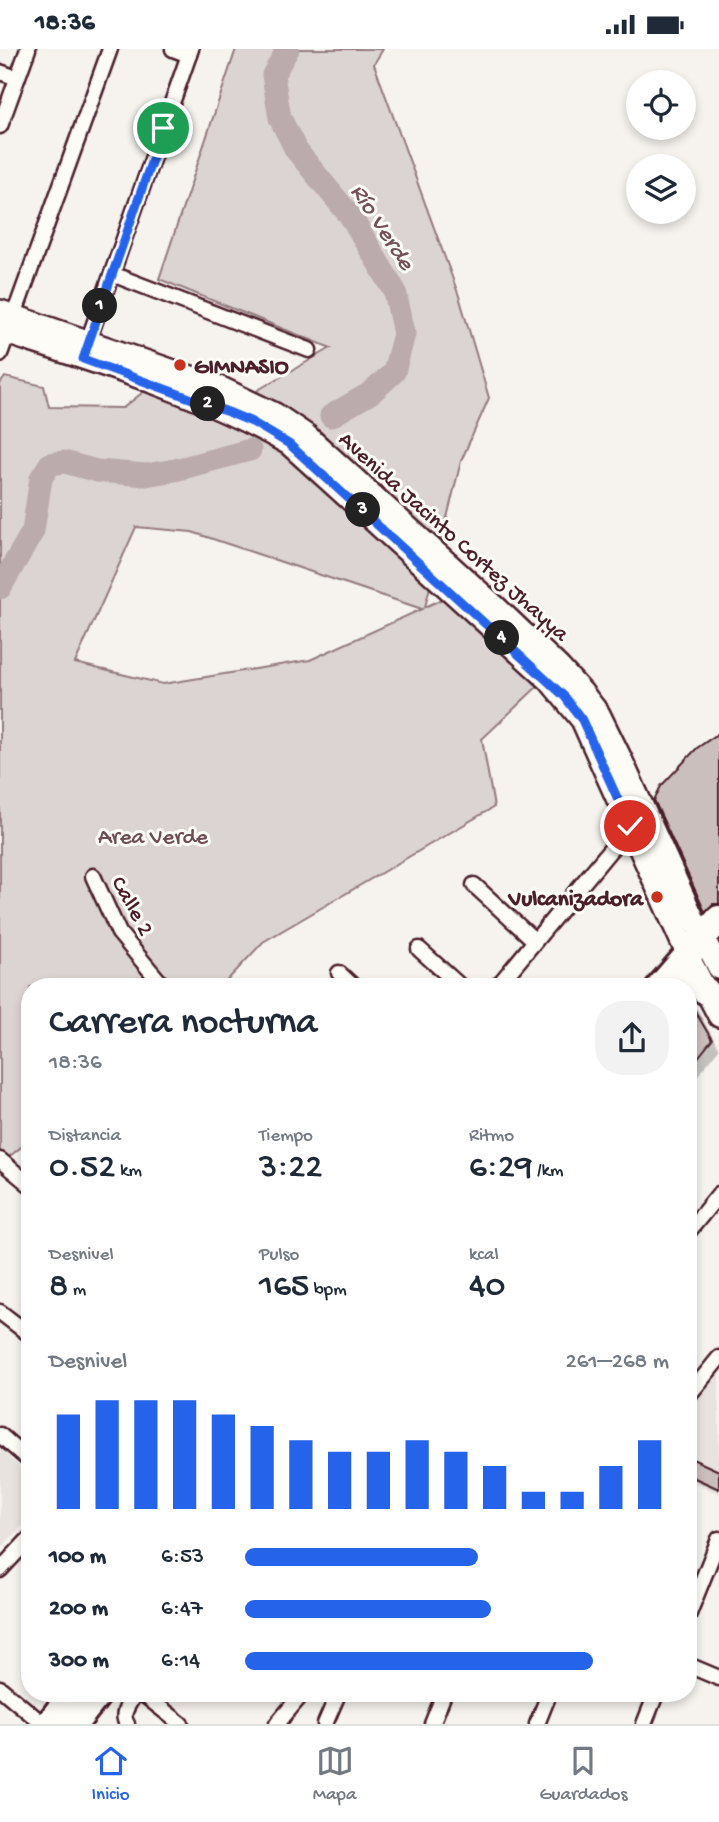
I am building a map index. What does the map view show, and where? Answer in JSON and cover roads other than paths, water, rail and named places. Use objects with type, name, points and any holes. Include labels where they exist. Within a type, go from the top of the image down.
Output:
[{"type":"highway","points":[[689,978],[697,953]]},
{"type":"highway","points":[[697,984],[706,991]]},
{"type":"highway","points":[[48,1724],[66,1702]]},
{"type":"highway","points":[[74,1724],[92,1702]]},
{"type":"street","points":[[0,126],[28,49]]},
{"type":"street","points":[[0,353],[5,323],[110,49]]},
{"type":"street","points":[[85,351],[190,52],[173,49]]},
{"type":"street","points":[[0,72],[17,78]]},
{"type":"street","points":[[111,274],[309,350]]},
{"type":"street","name":"Avenida Jacinto Cortez Jhayya","points":[[5,323],[85,351],[217,386],[275,414],[306,435],[496,607],[574,683],[599,715],[639,821],[697,953]]},
{"type":"street","points":[[504,978],[639,821]]},
{"type":"street","name":"Avenida Jacinto Cortez Jhayya","points":[[639,821],[697,953]]},
{"type":"street","name":"Calle 2","points":[[93,876],[119,933],[156,978]]},
{"type":"street","points":[[474,885],[535,941]]},
{"type":"street","points":[[419,949],[451,978]]},
{"type":"street","points":[[339,973],[344,978]]},
{"type":"street","points":[[706,991],[719,1016]]},
{"type":"street","points":[[0,1160],[21,1178]]},
{"type":"street","points":[[697,1221],[719,1194]]},
{"type":"street","points":[[0,1312],[21,1328]]},
{"type":"street","points":[[697,1385],[719,1358]]},
{"type":"street","points":[[0,1435],[21,1453]]},
{"type":"street","points":[[697,1594],[719,1539]]},
{"type":"street","points":[[0,1570],[21,1548]]},
{"type":"street","points":[[697,1669],[719,1678]]},
{"type":"street","points":[[0,1688],[43,1724]]},
{"type":"street","points":[[127,1724],[124,1719],[125,1710],[130,1702]]},
{"type":"street","points":[[152,1702],[181,1724]]},
{"type":"street","points":[[277,1724],[295,1702]]},
{"type":"street","points":[[325,1724],[335,1702]]},
{"type":"street","points":[[432,1724],[441,1702]]},
{"type":"street","points":[[537,1724],[546,1702]]},
{"type":"street","points":[[644,1724],[653,1702]]},
{"type":"waterway","name":"Río Verde","points":[[288,49],[273,75],[280,118],[296,150],[351,217],[395,291],[404,334],[394,372],[372,392],[331,416]]},
{"type":"waterway","name":"Río Verde","points":[[0,588],[33,531],[41,478],[50,464],[64,462],[97,471],[146,475],[250,450]]},
{"type":"place","name":"GIMNASIO","points":[[180,365]]},
{"type":"place","name":"Vulcanizadora","points":[[657,897]]},
{"type":"park label","name":"Area Verde","points":[[153,835]]}]
